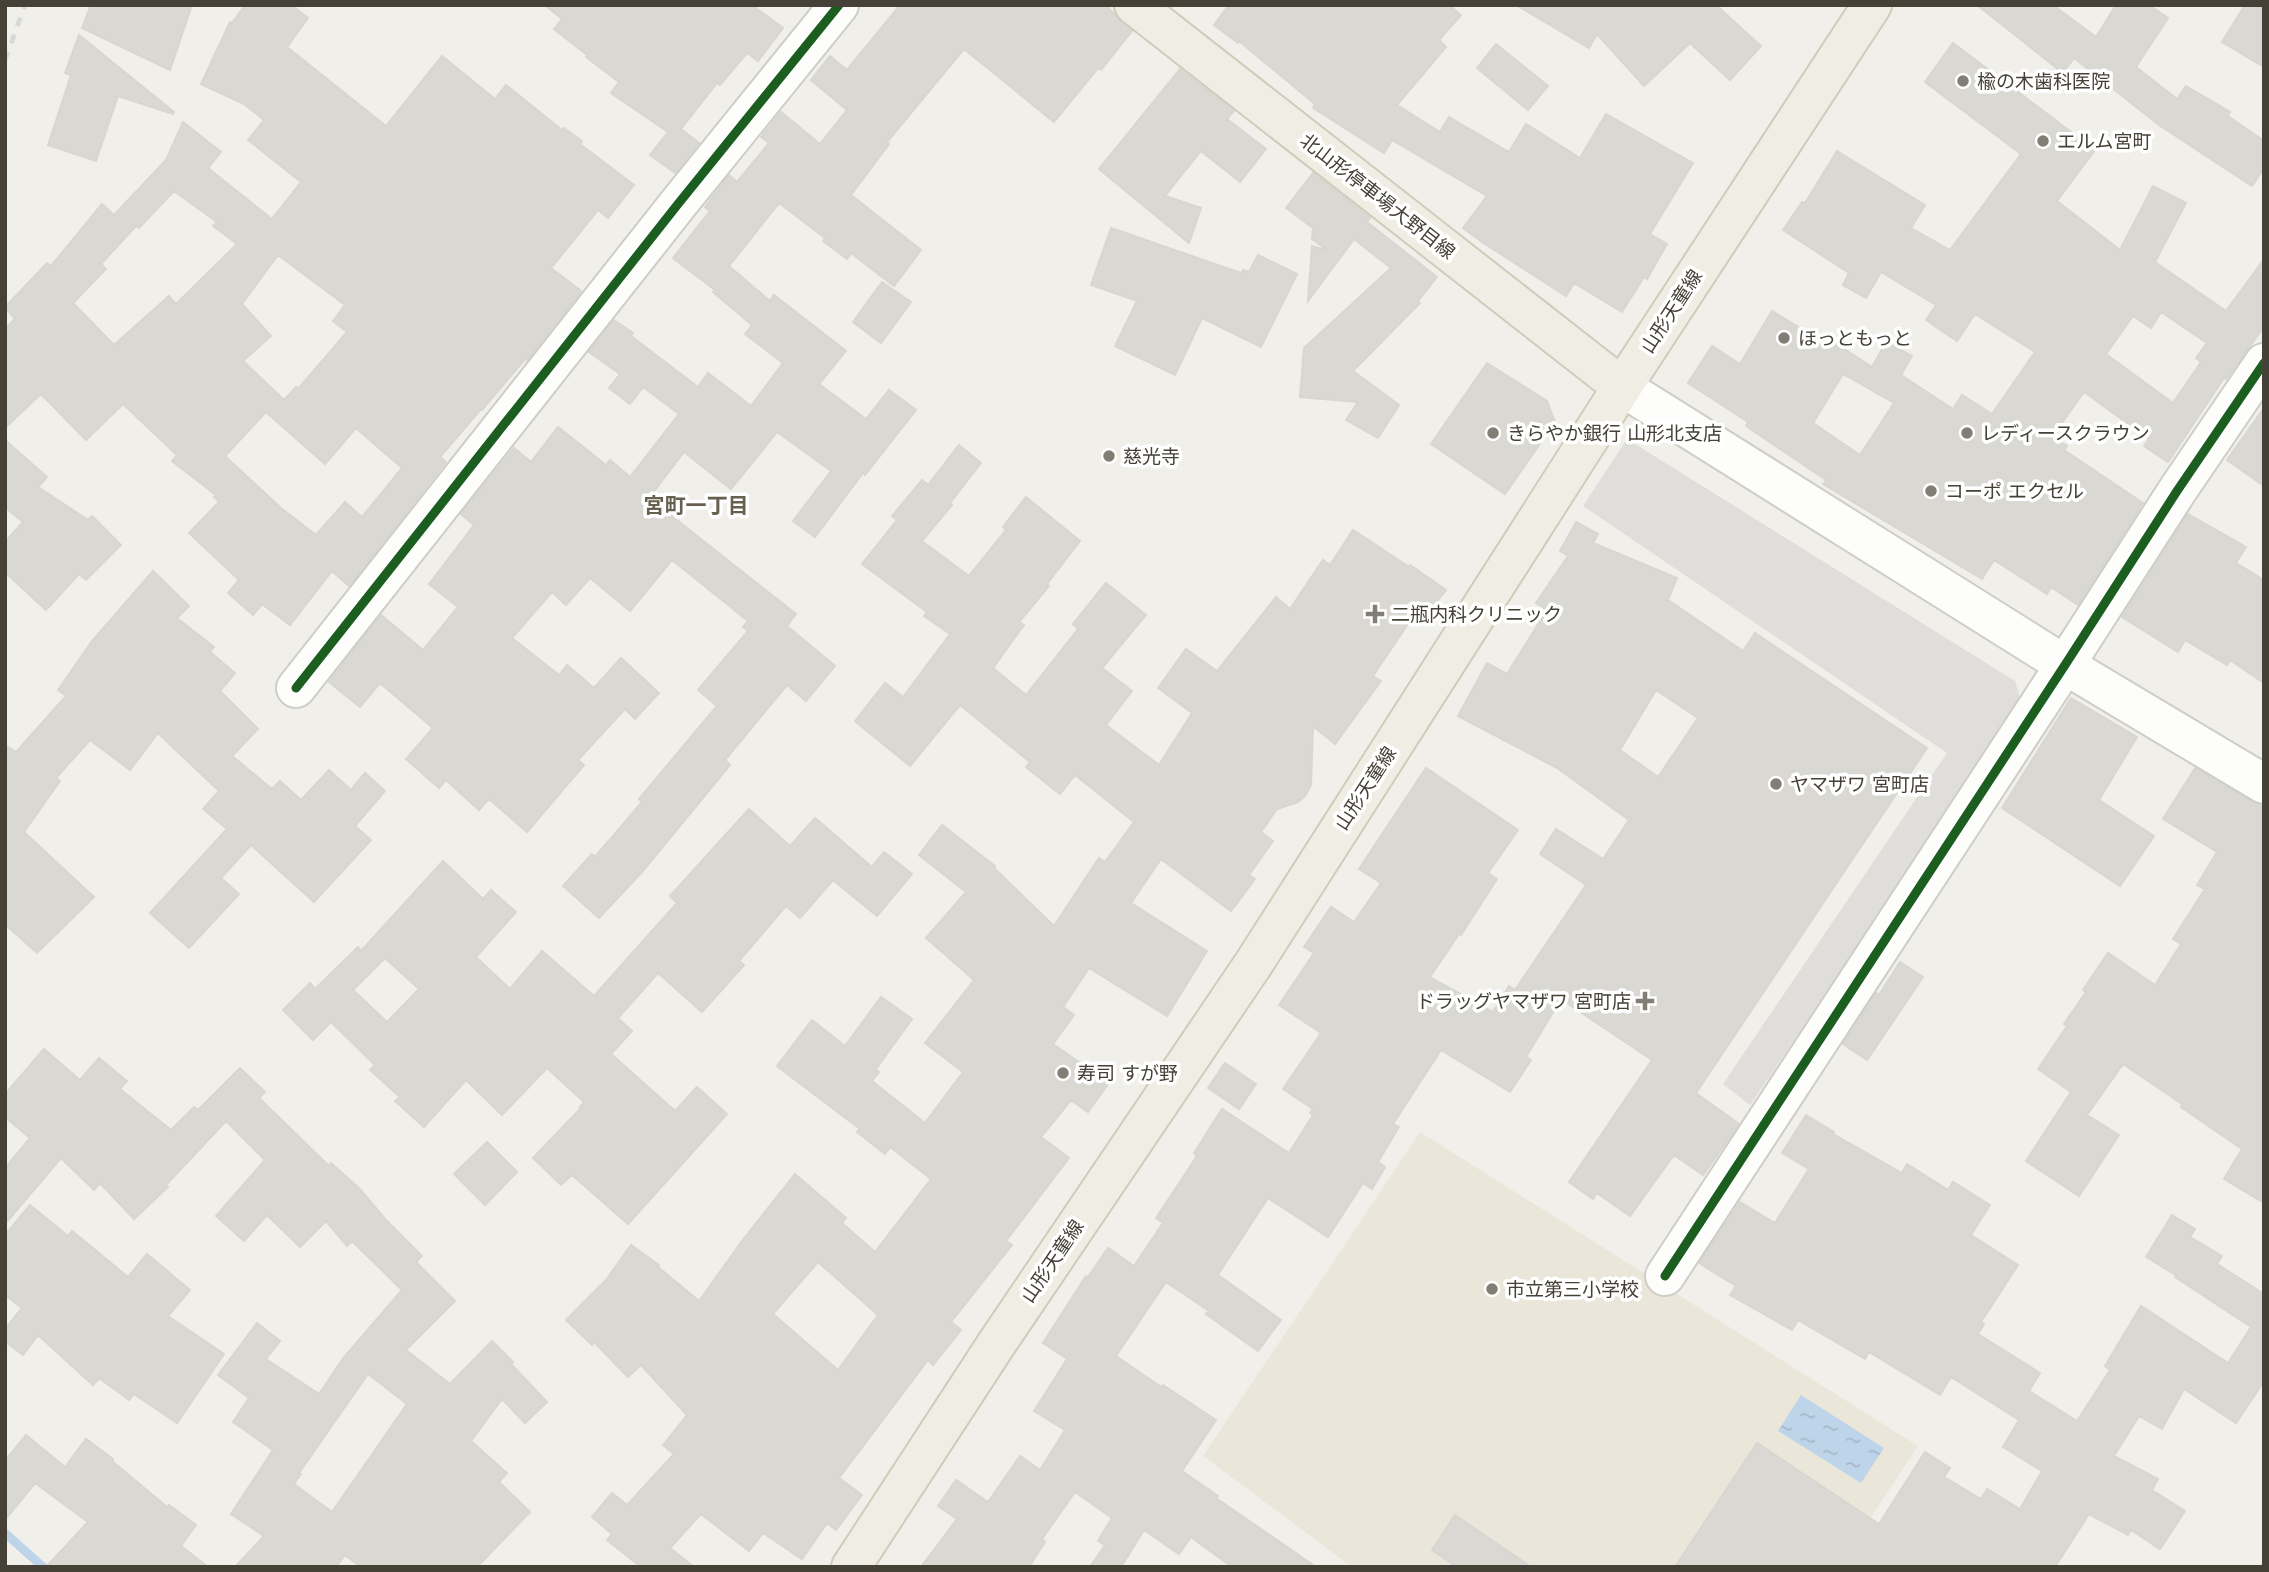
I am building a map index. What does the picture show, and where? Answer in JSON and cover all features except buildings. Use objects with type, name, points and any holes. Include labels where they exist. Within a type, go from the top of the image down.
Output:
[{"type":"main road","name":"北山形停車場大野目線","points":[[1133,5],[1622,387]]},
{"type":"main road","name":"山形天童線","points":[[851,1567],[1005,1332],[1254,962],[1622,387],[1872,5]]},
{"type":"street","points":[[296,688],[678,204],[839,5]]},
{"type":"street","points":[[1665,1276],[2177,491],[2264,363]]},
{"type":"street","points":[[1622,387],[2065,665],[2264,784]]},
{"type":"shaded area","points":[[1627,439],[2015,681],[2022,705],[1750,1105],[1723,1084],[1947,753],[1583,506]]},
{"type":"shaded area","name":"市立第三小学校","points":[[1420,1132],[1918,1446],[1838,1567],[1352,1567],[1203,1456]]},
{"type":"water","points":[[1801,1395],[1884,1448],[1861,1483],[1778,1431]]},
{"type":"waterway","points":[[5,1533],[43,1567]]},
{"type":"railway","points":[[5,60],[25,5]]},
{"type":"cycle path","points":[[296,688],[678,204],[839,5]]},
{"type":"cycle path","points":[[1665,1276],[2177,491],[2264,363]]},
{"type":"place","name":"楡の木歯科医院","points":[[1963,81]]},
{"type":"place","name":"エルム宮町","points":[[2043,141]]},
{"type":"place","name":"ほっともっと","points":[[1784,338]]},
{"type":"place","name":"きらやか銀行 山形北支店","points":[[1493,433]]},
{"type":"place","name":"レディースクラウン","points":[[1967,433]]},
{"type":"place","name":"慈光寺","points":[[1109,456]]},
{"type":"place","name":"コーポ エクセル","points":[[1931,491]]},
{"type":"place","name":"二瓶内科クリニック","points":[[1375,614]]},
{"type":"place","name":"ヤマザワ 宮町店","points":[[1776,784]]},
{"type":"place","name":"ドラッグヤマザワ 宮町店","points":[[1645,1001]]},
{"type":"place","name":"寿司 すが野","points":[[1063,1073]]},
{"type":"place","name":"市立第三小学校","points":[[1492,1289]]},
{"type":"district","name":"宮町一丁目","points":[[696,506]]}]
